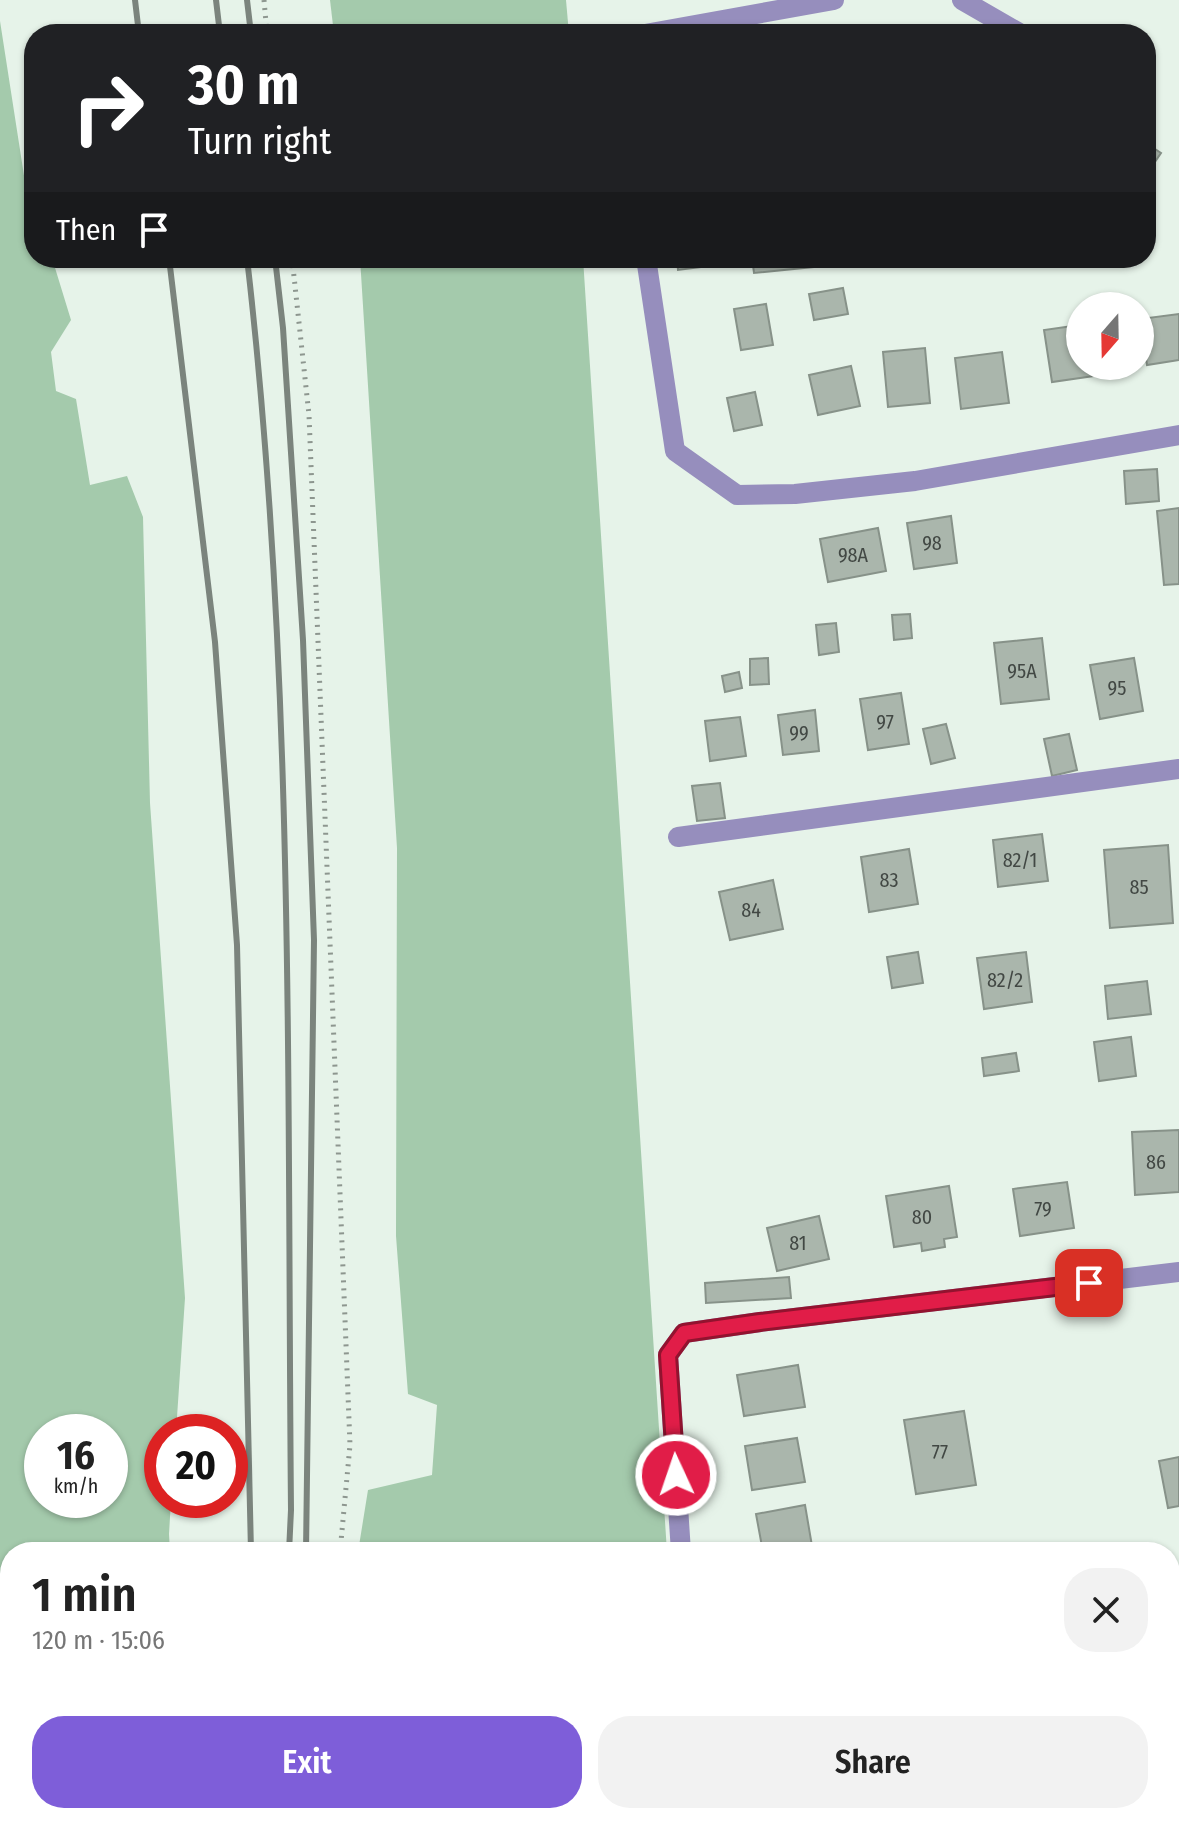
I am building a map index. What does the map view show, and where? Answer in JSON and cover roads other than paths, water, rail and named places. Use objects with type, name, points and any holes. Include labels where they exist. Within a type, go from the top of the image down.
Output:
[{"type":"lane","points":[[701,24],[834,0]]},
{"type":"lane","points":[[962,0],[1004,24]]},
{"type":"lane","points":[[648,268],[675,451],[737,495],[795,494],[915,481],[1179,435]]},
{"type":"lane","points":[[678,837],[1179,769]]},
{"type":"lane","points":[[680,1542],[668,1355],[684,1333],[1179,1272]]},
{"type":"railway","points":[[135,0],[138,24]]},
{"type":"railway","points":[[216,0],[219,24]]},
{"type":"railway","points":[[247,0],[250,24]]},
{"type":"railway","points":[[170,268],[215,642],[237,945],[251,1542]]},
{"type":"railway","points":[[248,268],[263,414],[281,726],[288,1040],[289,1542]]},
{"type":"railway","points":[[276,268],[283,328],[303,640],[314,940],[306,1542]]}]
